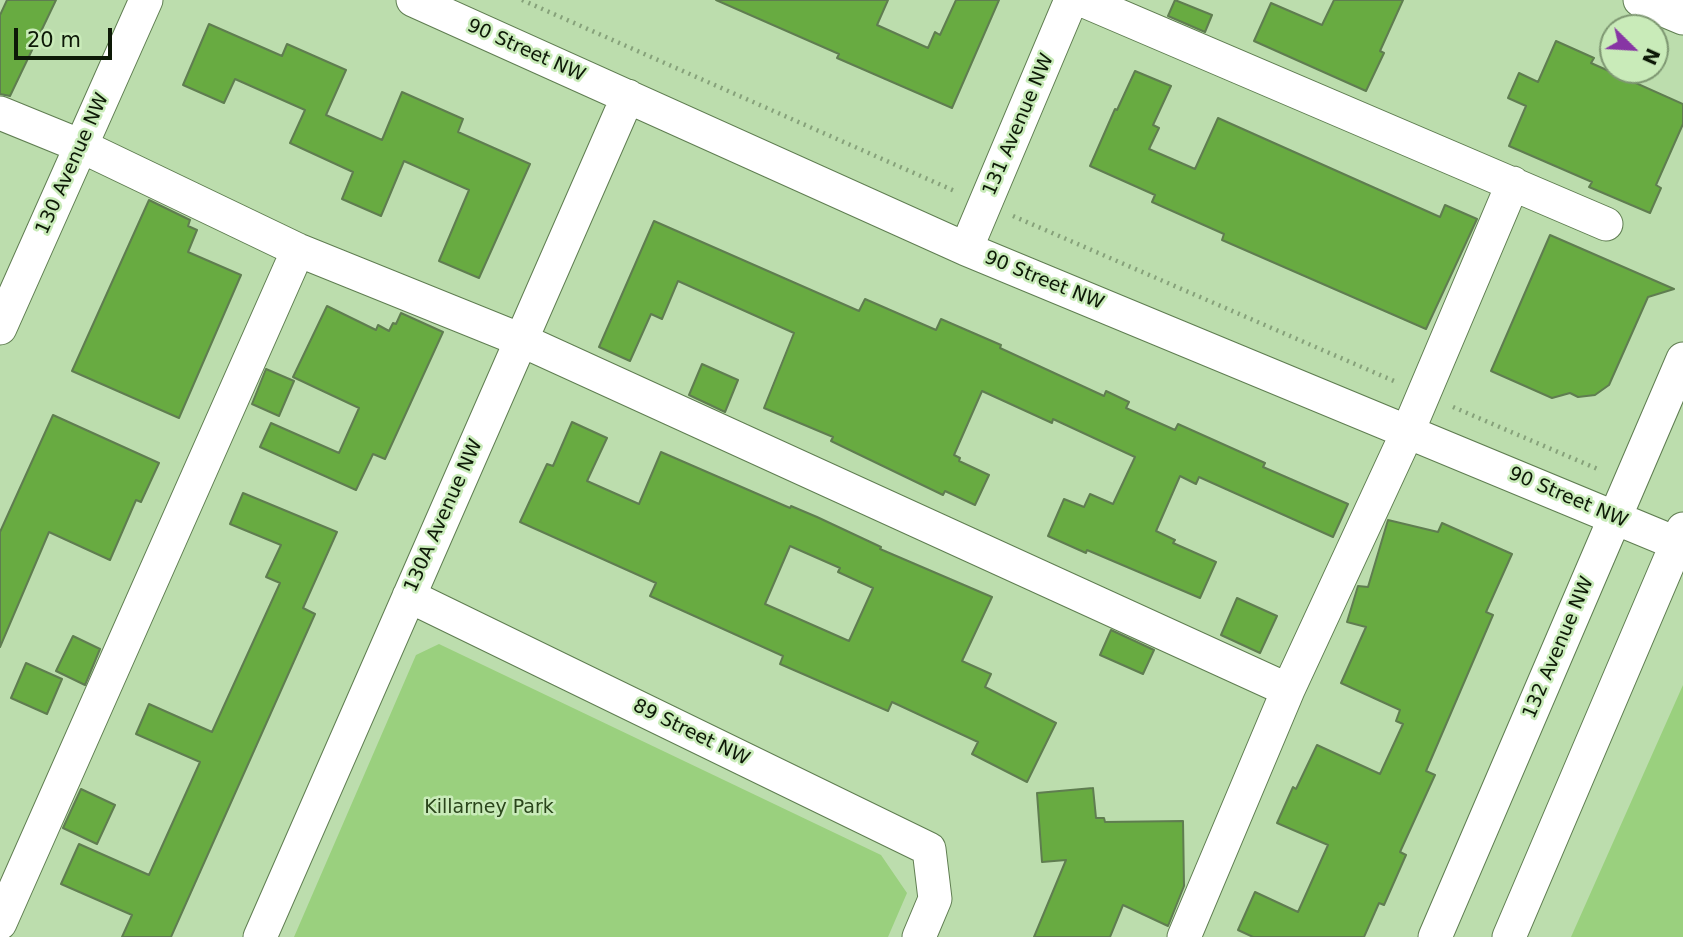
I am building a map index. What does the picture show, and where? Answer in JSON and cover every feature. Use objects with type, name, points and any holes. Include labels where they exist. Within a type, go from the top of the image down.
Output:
[{"type":"street","name":"130 Avenue NW","points":[[0,328],[146,0]]},
{"type":"street","name":"90 Street NW","points":[[413,0],[966,249],[1615,517],[1681,540]]},
{"type":"street","name":"131 Avenue NW","points":[[966,249],[1071,0]]},
{"type":"street","points":[[1082,0],[1606,225]]},
{"type":"street","points":[[1640,0],[1683,18]]},
{"type":"street","name":"130A Avenue NW","points":[[260,937],[628,96]]},
{"type":"street","points":[[0,113],[81,146],[298,250],[521,340],[1288,690]]},
{"type":"street","points":[[1184,937],[1288,690],[1408,431],[1513,183]]},
{"type":"street","points":[[0,923],[298,250]]},
{"type":"street","name":"132 Avenue NW","points":[[1435,937],[1683,359]]},
{"type":"street","points":[[1509,937],[1681,540]]},
{"type":"street","name":"89 Street NW","points":[[409,596],[929,849],[935,899],[919,937]]},
{"type":"path","points":[[523,0],[1629,483]]},
{"type":"green space","name":"Killarney Park","points":[[439,644],[881,855],[907,893],[888,937],[294,937],[416,655]]},
{"type":"green space","points":[[1683,685],[1683,937],[1571,937]]},
{"type":"building","points":[[7,0],[56,0],[10,96],[0,94],[0,15]]},
{"type":"building","points":[[716,0],[888,0],[877,25],[928,48],[935,32],[940,35],[956,0],[999,0],[952,108],[837,58],[839,54]]},
{"type":"building","points":[[1175,0],[1212,15],[1205,32],[1168,16]]},
{"type":"building","points":[[1334,0],[1403,0],[1380,51],[1384,53],[1366,91],[1254,41],[1271,3],[1322,25]]},
{"type":"building","points":[[209,24],[282,56],[287,44],[346,70],[326,115],[382,140],[402,92],[463,119],[458,132],[530,164],[479,278],[439,261],[469,190],[404,161],[381,216],[342,199],[353,172],[290,143],[305,110],[235,79],[224,103],[183,85]]},
{"type":"building","points":[[1556,41],[1594,58],[1591,63],[1599,67],[1599,84],[1638,84],[1683,104],[1683,124],[1656,185],[1661,188],[1650,213],[1589,187],[1592,182],[1509,146],[1526,106],[1508,98],[1519,73],[1538,82]]},
{"type":"building","points":[[1135,71],[1171,86],[1153,125],[1159,128],[1149,149],[1195,169],[1218,118],[1440,217],[1445,205],[1477,219],[1426,329],[1222,240],[1224,234],[1152,202],[1155,195],[1090,166]]},
{"type":"building","points":[[149,200],[190,220],[188,226],[197,230],[188,252],[241,275],[179,418],[72,371]]},
{"type":"building","points":[[654,221],[859,311],[865,299],[936,330],[941,319],[1001,345],[1000,348],[1104,396],[1106,391],[1129,402],[1126,408],[1175,430],[1178,424],[1265,463],[1263,467],[1348,504],[1333,537],[1199,477],[1196,484],[1180,476],[1156,531],[1175,540],[1173,543],[1216,562],[1200,598],[1048,536],[1064,499],[1084,507],[1090,494],[1113,504],[1135,457],[1053,419],[1052,423],[982,391],[954,455],[960,458],[959,461],[989,475],[975,505],[945,491],[943,495],[831,441],[833,437],[764,408],[794,333],[678,281],[662,319],[651,314],[630,361],[599,347]]},
{"type":"building","points":[[1550,235],[1674,289],[1648,297],[1609,385],[1595,395],[1578,397],[1570,393],[1552,398],[1491,371]]},
{"type":"building","points":[[327,306],[376,330],[378,325],[389,331],[401,313],[443,332],[385,459],[373,454],[356,490],[260,447],[271,423],[339,453],[359,408],[293,377]]},
{"type":"building","points":[[702,364],[738,380],[725,412],[689,395]]},
{"type":"building","points":[[266,369],[294,381],[279,416],[252,404]]},
{"type":"building","points":[[53,415],[159,463],[141,502],[136,500],[110,560],[49,532],[0,647],[0,532]]},
{"type":"building","points":[[572,422],[607,438],[587,481],[639,504],[661,452],[817,517],[881,547],[880,549],[992,597],[962,661],[991,674],[985,687],[1056,723],[1027,782],[972,754],[978,742],[892,702],[888,711],[780,664],[783,656],[650,596],[656,583],[520,522],[547,464],[553,466]],"holes":[[[790,546],[840,568],[838,572],[873,588],[849,641],[765,604]]]},
{"type":"building","points":[[243,493],[337,532],[303,608],[315,614],[171,937],[122,937],[132,915],[61,884],[79,844],[149,875],[200,762],[136,734],[149,704],[212,732],[280,583],[266,577],[281,545],[230,524]]},
{"type":"building","points":[[1388,520],[1438,532],[1442,523],[1512,554],[1486,612],[1493,615],[1426,771],[1435,775],[1400,852],[1406,855],[1384,905],[1379,903],[1364,937],[1253,937],[1238,930],[1255,892],[1298,912],[1328,845],[1277,823],[1293,787],[1296,789],[1317,745],[1380,774],[1403,724],[1396,721],[1400,710],[1341,683],[1366,627],[1347,622],[1358,586],[1368,587]]},
{"type":"building","points":[[1237,598],[1277,616],[1260,653],[1221,635]]},
{"type":"building","points":[[1111,630],[1154,650],[1143,674],[1100,655]]},
{"type":"building","points":[[73,636],[100,649],[85,685],[56,671]]},
{"type":"building","points":[[26,663],[62,679],[47,714],[11,698]]},
{"type":"building","points":[[1093,788],[1096,818],[1104,818],[1105,822],[1183,821],[1184,886],[1168,926],[1123,905],[1110,937],[1034,937],[1066,860],[1042,862],[1037,793]]},
{"type":"building","points":[[81,789],[115,805],[97,844],[63,828]]}]
